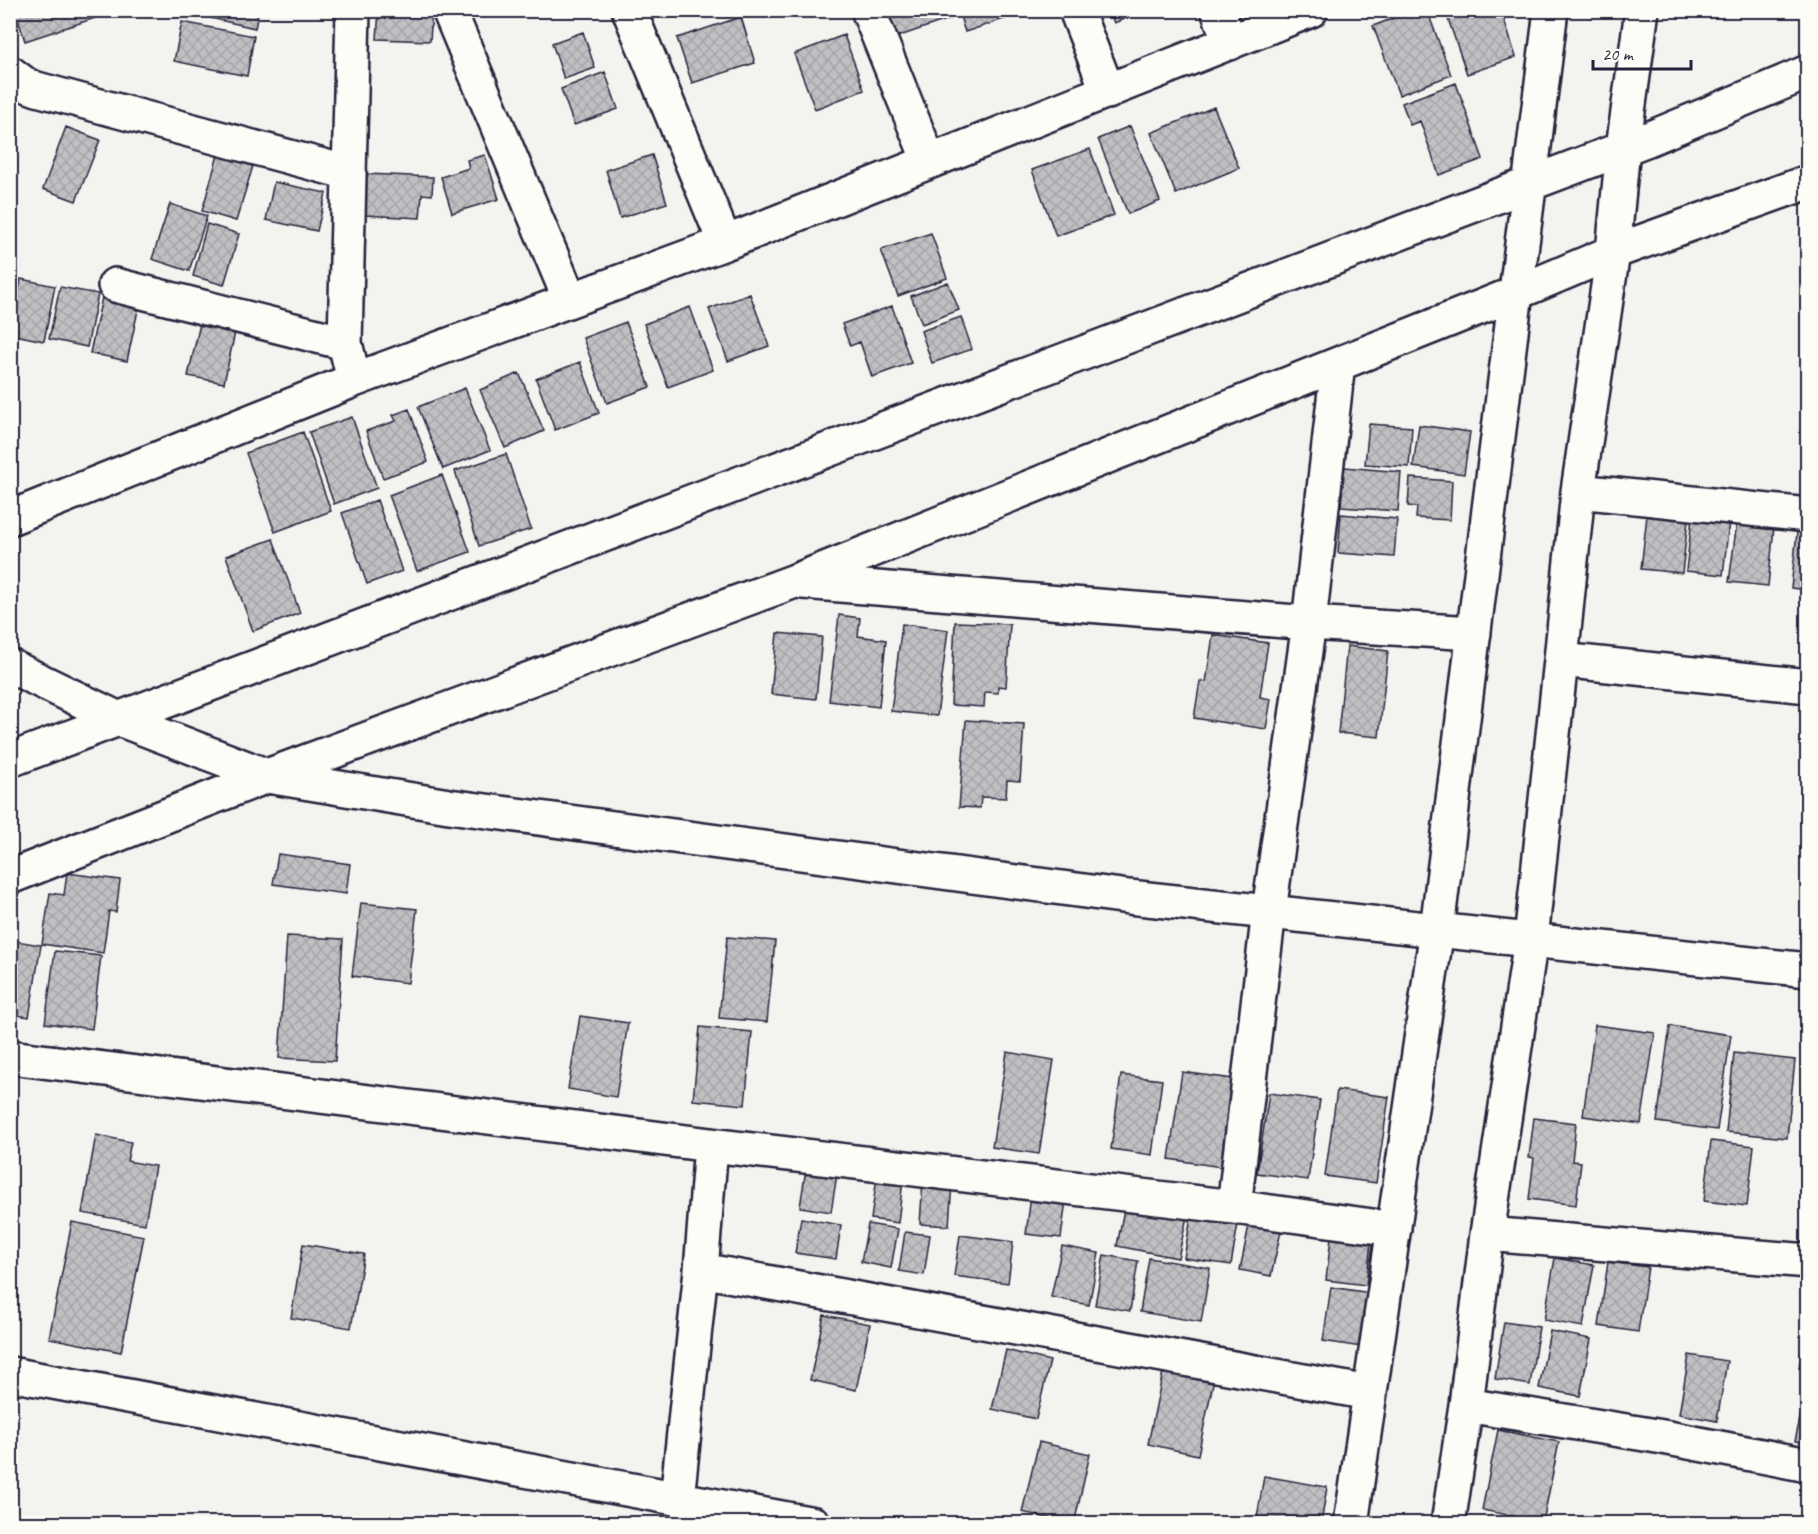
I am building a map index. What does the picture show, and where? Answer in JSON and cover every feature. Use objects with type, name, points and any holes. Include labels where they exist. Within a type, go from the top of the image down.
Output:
[{"type":"street","points":[[353,10],[345,343],[354,380]]},
{"type":"street","points":[[448,10],[570,300]]},
{"type":"street","points":[[629,10],[725,243]]},
{"type":"street","points":[[868,10],[929,161]]},
{"type":"street","points":[[1076,10],[1108,92]]},
{"type":"street","points":[[1218,10],[1230,43]]},
{"type":"street","points":[[10,518],[354,380],[725,243],[1311,10]]},
{"type":"street","points":[[1351,1524],[1437,929],[1551,10]]},
{"type":"street","points":[[1448,1524],[1466,1405],[1487,1234],[1531,939],[1578,491],[1613,252],[1623,148],[1642,10]]},
{"type":"street","points":[[10,760],[1623,148],[1808,72]]},
{"type":"street","points":[[10,73],[26,85],[37,89],[349,173]]},
{"type":"street","points":[[10,877],[267,776],[795,581],[1516,293],[1613,252],[1808,182]]},
{"type":"street","points":[[115,285],[345,343]]},
{"type":"street","points":[[1234,1207],[1269,912],[1309,623],[1338,364]]},
{"type":"street","points":[[1578,491],[1808,515]]},
{"type":"street","points":[[795,581],[1309,623],[1474,633]]},
{"type":"street","points":[[1561,660],[1808,686]]},
{"type":"street","points":[[10,666],[119,718],[267,776],[449,806],[1082,891],[1808,970]]},
{"type":"street","points":[[10,1057],[711,1145],[1234,1207],[1394,1229]]},
{"type":"street","points":[[676,1499],[711,1145]]},
{"type":"street","points":[[1487,1234],[1808,1261]]},
{"type":"street","points":[[700,1270],[1369,1393]]},
{"type":"street","points":[[10,1374],[814,1524]]},
{"type":"street","points":[[1466,1405],[1663,1437],[1808,1465]]},
{"type":"building","points":[[15,10],[92,10],[95,18],[25,41]]},
{"type":"building","points":[[188,10],[259,10],[255,28],[188,13]]},
{"type":"building","points":[[379,10],[432,10],[430,41],[377,39]]},
{"type":"building","points":[[884,10],[949,10],[952,18],[894,38]]},
{"type":"building","points":[[958,10],[1031,10],[965,32]]},
{"type":"building","points":[[1109,10],[1146,10],[1114,23]]},
{"type":"building","points":[[1415,10],[1427,10],[1451,75],[1399,95],[1373,26]]},
{"type":"building","points":[[1445,10],[1501,10],[1516,57],[1467,74]]},
{"type":"building","points":[[741,17],[755,63],[692,83],[677,38]]},
{"type":"building","points":[[182,22],[254,36],[247,76],[174,61]]},
{"type":"building","points":[[583,32],[595,68],[564,79],[552,43]]},
{"type":"building","points":[[844,35],[864,90],[815,109],[794,54]]},
{"type":"building","points":[[605,72],[618,109],[574,125],[561,89]]},
{"type":"building","points":[[1456,83],[1483,159],[1439,175],[1420,121],[1410,125],[1402,103]]},
{"type":"building","points":[[1214,107],[1239,168],[1176,194],[1151,133]]},
{"type":"building","points":[[1130,126],[1160,201],[1128,214],[1098,139]]},
{"type":"building","points":[[66,127],[100,140],[76,201],[43,189]]},
{"type":"building","points":[[1090,149],[1114,215],[1056,236],[1032,170]]},
{"type":"building","points":[[218,155],[253,166],[236,221],[202,211]]},
{"type":"building","points":[[485,155],[499,199],[452,213],[441,177],[469,168],[467,160]]},
{"type":"building","points":[[652,155],[667,203],[620,218],[606,170]]},
{"type":"building","points":[[367,174],[433,177],[432,195],[422,194],[420,218],[364,215]]},
{"type":"building","points":[[274,182],[326,193],[317,231],[266,220]]},
{"type":"building","points":[[170,204],[207,216],[189,271],[152,259]]},
{"type":"building","points":[[207,224],[239,234],[224,285],[193,276]]},
{"type":"building","points":[[931,233],[947,278],[898,296],[881,250]]},
{"type":"building","points":[[21,279],[55,286],[44,341],[10,334]]},
{"type":"building","points":[[948,282],[959,310],[922,324],[911,296]]},
{"type":"building","points":[[60,287],[98,294],[87,347],[49,339]]},
{"type":"building","points":[[103,293],[140,301],[127,361],[90,353]]},
{"type":"building","points":[[750,294],[769,346],[728,361],[709,309]]},
{"type":"building","points":[[892,306],[911,363],[872,377],[860,342],[850,346],[842,324]]},
{"type":"building","points":[[690,307],[713,370],[668,387],[644,324]]},
{"type":"building","points":[[202,315],[237,323],[224,383],[188,376]]},
{"type":"building","points":[[961,317],[972,349],[932,363],[921,331]]},
{"type":"building","points":[[626,322],[650,387],[607,403],[583,338]]},
{"type":"building","points":[[580,362],[599,413],[555,430],[536,379]]},
{"type":"building","points":[[519,373],[544,431],[505,448],[480,390]]},
{"type":"building","points":[[465,388],[490,450],[443,469],[418,407]]},
{"type":"building","points":[[409,409],[428,462],[383,478],[366,431],[396,421],[393,415]]},
{"type":"building","points":[[352,417],[377,488],[334,504],[309,432]]},
{"type":"building","points":[[1369,424],[1412,427],[1409,467],[1365,464]]},
{"type":"building","points":[[1419,425],[1470,432],[1464,474],[1413,467]]},
{"type":"building","points":[[303,432],[331,511],[275,532],[246,453]]},
{"type":"building","points":[[506,454],[531,529],[479,546],[455,471]]},
{"type":"building","points":[[1344,467],[1401,472],[1398,511],[1341,507]]},
{"type":"building","points":[[442,475],[470,552],[417,571],[389,495]]},
{"type":"building","points":[[1410,478],[1452,481],[1450,520],[1416,518],[1417,507],[1408,506]]},
{"type":"building","points":[[377,500],[402,571],[367,584],[342,513]]},
{"type":"building","points":[[1341,514],[1397,519],[1394,557],[1338,553]]},
{"type":"building","points":[[1647,515],[1688,520],[1682,573],[1641,569]]},
{"type":"building","points":[[1692,518],[1729,522],[1723,575],[1686,571]]},
{"type":"building","points":[[1737,522],[1774,527],[1768,586],[1729,582]]},
{"type":"building","points":[[1797,532],[1808,533],[1808,590],[1791,588]]},
{"type":"building","points":[[273,539],[300,613],[253,631],[226,556]]},
{"type":"building","points":[[839,615],[860,618],[858,636],[886,640],[879,707],[829,701]]},
{"type":"building","points":[[955,622],[1010,624],[1006,687],[998,686],[998,693],[985,692],[984,707],[951,705]]},
{"type":"building","points":[[902,624],[948,630],[937,716],[891,711]]},
{"type":"building","points":[[777,633],[822,637],[816,699],[771,694]]},
{"type":"building","points":[[1213,635],[1268,643],[1260,697],[1271,699],[1266,729],[1194,718],[1200,681],[1206,682]]},
{"type":"building","points":[[1347,646],[1388,651],[1379,737],[1338,733]]},
{"type":"building","points":[[966,720],[1024,724],[1020,781],[1007,780],[1006,798],[981,797],[980,808],[959,807]]},
{"type":"building","points":[[278,854],[350,864],[346,894],[273,884]]},
{"type":"building","points":[[67,873],[120,880],[116,912],[109,911],[103,953],[42,944],[50,893],[64,895]]},
{"type":"building","points":[[361,903],[417,909],[408,983],[352,976]]},
{"type":"building","points":[[287,936],[343,939],[335,1061],[279,1058]]},
{"type":"building","points":[[727,937],[775,941],[767,1022],[719,1018]]},
{"type":"building","points":[[10,940],[41,945],[29,1017],[10,1014]]},
{"type":"building","points":[[55,951],[101,956],[92,1029],[45,1023]]},
{"type":"building","points":[[580,1016],[628,1023],[616,1097],[568,1089]]},
{"type":"building","points":[[1595,1025],[1655,1033],[1641,1124],[1583,1116]]},
{"type":"building","points":[[1670,1026],[1731,1035],[1717,1130],[1657,1122]]},
{"type":"building","points":[[700,1027],[752,1032],[745,1105],[693,1100]]},
{"type":"building","points":[[1007,1052],[1054,1060],[1039,1154],[992,1147]]},
{"type":"building","points":[[1734,1053],[1795,1060],[1787,1138],[1726,1132]]},
{"type":"building","points":[[1182,1072],[1233,1079],[1221,1167],[1169,1159]]},
{"type":"building","points":[[1121,1075],[1162,1080],[1152,1155],[1111,1149]]},
{"type":"building","points":[[1337,1090],[1389,1097],[1376,1183],[1325,1176]]},
{"type":"building","points":[[1808,1092],[1808,1146],[1801,1145]]},
{"type":"building","points":[[1269,1093],[1320,1100],[1308,1180],[1257,1173]]},
{"type":"building","points":[[1534,1118],[1576,1123],[1572,1161],[1581,1162],[1576,1205],[1529,1199],[1534,1158],[1529,1157]]},
{"type":"building","points":[[96,1135],[131,1142],[127,1161],[155,1166],[145,1224],[82,1213]]},
{"type":"building","points":[[1711,1141],[1754,1146],[1747,1206],[1704,1201]]},
{"type":"building","points":[[806,1169],[837,1174],[831,1212],[800,1207]]},
{"type":"building","points":[[877,1177],[903,1180],[898,1223],[871,1219]]},
{"type":"building","points":[[923,1180],[952,1182],[949,1226],[920,1224]]},
{"type":"building","points":[[1031,1196],[1066,1200],[1061,1238],[1026,1234]]},
{"type":"building","points":[[1126,1199],[1188,1212],[1178,1258],[1117,1246]]},
{"type":"building","points":[[1192,1211],[1239,1218],[1231,1265],[1184,1258]]},
{"type":"building","points":[[801,1218],[841,1225],[836,1259],[795,1253]]},
{"type":"building","points":[[72,1222],[144,1236],[121,1352],[49,1338]]},
{"type":"building","points":[[868,1224],[898,1229],[891,1268],[861,1262]]},
{"type":"building","points":[[1249,1225],[1281,1231],[1271,1276],[1240,1270]]},
{"type":"building","points":[[1332,1230],[1372,1234],[1366,1285],[1326,1280]]},
{"type":"building","points":[[905,1232],[930,1235],[924,1275],[899,1271]]},
{"type":"building","points":[[960,1235],[1013,1242],[1008,1283],[954,1276]]},
{"type":"building","points":[[303,1244],[364,1254],[351,1328],[291,1318]]},
{"type":"building","points":[[1062,1246],[1099,1253],[1089,1305],[1051,1297]]},
{"type":"building","points":[[1104,1255],[1138,1261],[1130,1311],[1095,1305]]},
{"type":"building","points":[[1149,1258],[1210,1268],[1201,1322],[1140,1312]]},
{"type":"building","points":[[1555,1258],[1594,1265],[1583,1327],[1544,1320]]},
{"type":"building","points":[[1608,1262],[1648,1267],[1638,1332],[1599,1326]]},
{"type":"building","points":[[1331,1287],[1370,1293],[1361,1347],[1323,1341]]},
{"type":"building","points":[[824,1315],[870,1324],[856,1390],[810,1380]]},
{"type":"building","points":[[1808,1320],[1808,1369],[1799,1368]]},
{"type":"building","points":[[1504,1322],[1539,1327],[1530,1385],[1495,1379]]},
{"type":"building","points":[[1550,1331],[1591,1339],[1580,1396],[1539,1388]]},
{"type":"building","points":[[1006,1350],[1050,1361],[1036,1419],[992,1409]]},
{"type":"building","points":[[1689,1355],[1727,1361],[1717,1421],[1679,1414]]},
{"type":"building","points":[[1163,1372],[1213,1383],[1198,1455],[1148,1444]]},
{"type":"building","points":[[1808,1383],[1808,1443],[1795,1441]]},
{"type":"building","points":[[1498,1430],[1559,1442],[1543,1522],[1482,1510]]},
{"type":"building","points":[[1039,1442],[1090,1454],[1074,1524],[1022,1512]]},
{"type":"building","points":[[1264,1476],[1327,1487],[1321,1524],[1256,1524]]}]
